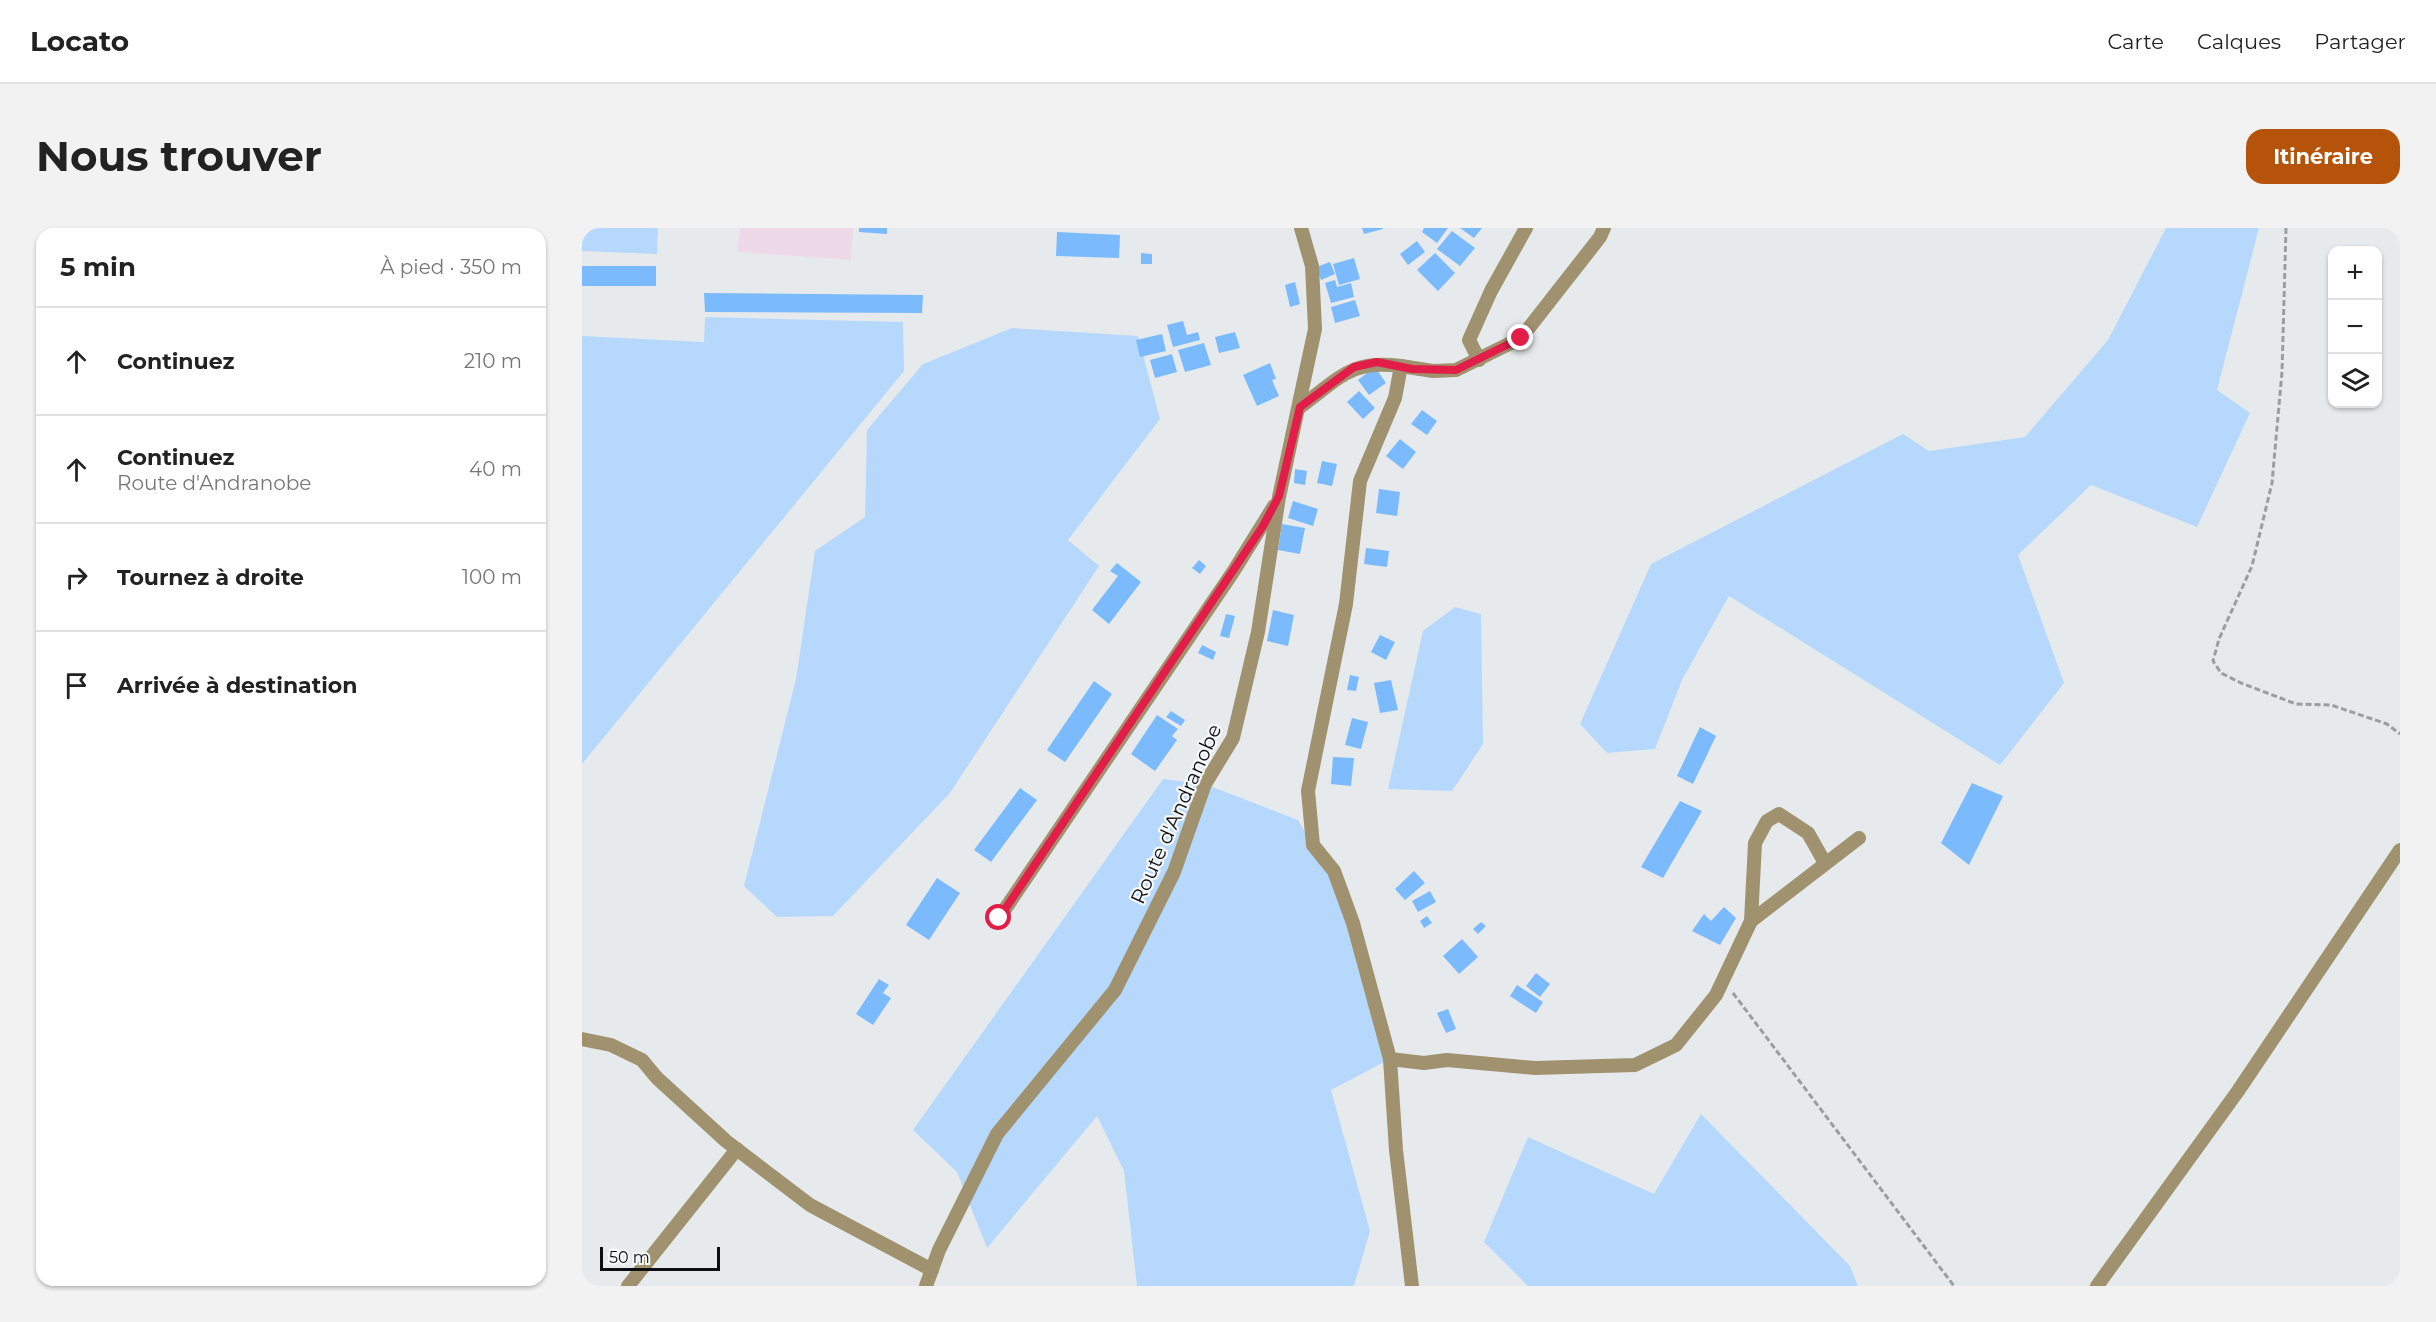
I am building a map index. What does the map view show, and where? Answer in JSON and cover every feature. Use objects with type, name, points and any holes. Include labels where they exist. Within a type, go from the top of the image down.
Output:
[{"type":"street","name":"Route d'Andranobe","points":[[926,1286],[997,1134],[1115,990],[1174,872],[1205,784],[1233,738],[1258,632],[1279,496],[1315,329],[1312,266],[1301,228]]},
{"type":"street","points":[[1479,360],[1469,340],[1491,291],[1526,228]]},
{"type":"street","points":[[1300,407],[1354,367],[1377,362],[1433,371],[1456,370],[1521,338],[1600,237],[1604,228]]},
{"type":"street","points":[[1401,366],[1395,398],[1360,481],[1346,604],[1308,791],[1313,845],[1334,871],[1353,923],[1390,1059],[1396,1150],[1412,1286]]},
{"type":"street","points":[[999,918],[1233,572],[1279,496]]},
{"type":"street","points":[[1390,1059],[1424,1063],[1447,1060],[1535,1068],[1635,1065],[1676,1045],[1716,995],[1751,921],[1755,843],[1767,821],[1779,814],[1808,833],[1825,863]]},
{"type":"street","points":[[1751,921],[1859,838]]},
{"type":"street","points":[[2097,1286],[2238,1091],[2400,850]]},
{"type":"street","points":[[582,1039],[611,1045],[642,1060],[657,1078],[737,1149],[810,1205],[932,1269]]},
{"type":"street","points":[[628,1286],[737,1149]]},
{"type":"path","points":[[2286,228],[2282,372],[2272,483],[2252,566],[2219,639],[2214,661],[2221,673],[2241,683],[2296,704],[2331,705],[2388,724],[2400,734]]},
{"type":"path","points":[[1723,980],[1954,1286]]},
{"type":"shaded area","points":[[582,228],[658,228],[657,254],[582,251]]},
{"type":"shaded area","points":[[740,228],[853,228],[851,260],[737,252]]},
{"type":"shaded area","points":[[2166,228],[2259,228],[2217,390],[2250,413],[2197,527],[2091,485],[2018,555],[2064,683],[2000,765],[1729,596],[1682,680],[1655,749],[1607,753],[1580,724],[1651,564],[1903,434],[1929,451],[2025,437],[2108,340]]},
{"type":"shaded area","points":[[705,317],[903,322],[904,371],[582,764],[582,336],[704,342]]},
{"type":"shaded area","points":[[1012,328],[1138,336],[1160,419],[1068,540],[1099,566],[950,793],[833,916],[777,917],[744,886],[796,679],[815,551],[865,517],[867,430],[923,364]]},
{"type":"shaded area","points":[[1455,607],[1481,614],[1483,744],[1452,791],[1388,789],[1423,631]]},
{"type":"shaded area","points":[[1163,779],[1205,784],[1298,820],[1313,845],[1334,871],[1390,1059],[1331,1090],[1370,1231],[1354,1286],[1137,1286],[1124,1171],[1097,1116],[987,1248],[957,1172],[913,1130]]},
{"type":"shaded area","points":[[1701,1114],[1850,1266],[1858,1286],[1528,1286],[1484,1242],[1528,1137],[1654,1194]]},
{"type":"building","points":[[859,228],[887,228],[887,234],[859,232]]},
{"type":"building","points":[[1362,228],[1383,228],[1383,229],[1364,234]]},
{"type":"building","points":[[1424,228],[1448,228],[1437,243],[1422,232]]},
{"type":"building","points":[[1460,228],[1482,228],[1474,238]]},
{"type":"building","points":[[1452,231],[1475,248],[1460,266],[1437,249]]},
{"type":"building","points":[[1057,232],[1120,235],[1119,258],[1056,256]]},
{"type":"building","points":[[1417,241],[1425,252],[1408,265],[1400,254]]},
{"type":"building","points":[[1141,253],[1152,254],[1152,264],[1141,264]]},
{"type":"building","points":[[1435,253],[1455,273],[1438,291],[1417,270]]},
{"type":"building","points":[[1354,258],[1360,279],[1339,285],[1333,264]]},
{"type":"building","points":[[1330,262],[1335,274],[1321,280],[1316,267]]},
{"type":"building","points":[[582,266],[656,266],[656,286],[582,286]]},
{"type":"building","points":[[1335,280],[1337,287],[1351,283],[1354,297],[1331,303],[1325,283]]},
{"type":"building","points":[[1295,282],[1300,304],[1290,307],[1285,285]]},
{"type":"building","points":[[704,293],[923,295],[922,313],[705,312]]},
{"type":"building","points":[[1355,300],[1360,316],[1335,323],[1331,307]]},
{"type":"building","points":[[1183,321],[1187,335],[1198,332],[1200,340],[1173,347],[1167,325]]},
{"type":"building","points":[[1235,332],[1240,348],[1219,353],[1215,337]]},
{"type":"building","points":[[1162,334],[1166,351],[1140,357],[1136,340]]},
{"type":"building","points":[[1204,343],[1211,365],[1185,372],[1178,350]]},
{"type":"building","points":[[1172,354],[1177,372],[1155,378],[1150,360]]},
{"type":"building","points":[[1270,363],[1276,379],[1272,380],[1279,396],[1257,406],[1243,375]]},
{"type":"building","points":[[1375,367],[1386,383],[1369,395],[1358,380]]},
{"type":"building","points":[[1359,391],[1375,408],[1363,419],[1347,402]]},
{"type":"building","points":[[1422,410],[1437,421],[1427,435],[1411,424]]},
{"type":"building","points":[[1400,439],[1416,452],[1403,469],[1386,456]]},
{"type":"building","points":[[1322,461],[1337,464],[1332,486],[1317,483]]},
{"type":"building","points":[[1295,469],[1307,471],[1305,485],[1294,483]]},
{"type":"building","points":[[1379,489],[1400,492],[1397,516],[1376,513]]},
{"type":"building","points":[[1293,501],[1318,509],[1313,526],[1288,518]]},
{"type":"building","points":[[1282,524],[1305,528],[1300,554],[1278,550]]},
{"type":"building","points":[[1366,548],[1389,551],[1387,567],[1364,564]]},
{"type":"building","points":[[1199,560],[1206,566],[1200,574],[1192,568]]},
{"type":"building","points":[[1117,563],[1141,582],[1109,624],[1092,610],[1118,576],[1110,571]]},
{"type":"building","points":[[1273,610],[1294,615],[1288,646],[1267,641]]},
{"type":"building","points":[[1226,614],[1235,616],[1229,638],[1220,636]]},
{"type":"building","points":[[1380,635],[1395,642],[1386,660],[1371,652]]},
{"type":"building","points":[[1202,645],[1216,652],[1213,660],[1198,653]]},
{"type":"building","points":[[1350,675],[1359,677],[1356,691],[1347,690]]},
{"type":"building","points":[[1391,680],[1398,710],[1380,713],[1374,683]]},
{"type":"building","points":[[1094,681],[1112,694],[1065,762],[1047,750]]},
{"type":"building","points":[[1171,711],[1185,720],[1181,726],[1166,717]]},
{"type":"building","points":[[1157,715],[1178,729],[1172,736],[1177,740],[1155,771],[1131,754]]},
{"type":"building","points":[[1352,718],[1368,722],[1361,749],[1345,745]]},
{"type":"building","points":[[1700,727],[1716,736],[1693,784],[1677,776]]},
{"type":"building","points":[[1333,757],[1354,758],[1351,786],[1331,784]]},
{"type":"building","points":[[1972,783],[2003,796],[1969,865],[1941,843]]},
{"type":"building","points":[[1020,788],[1037,800],[991,862],[974,850]]},
{"type":"building","points":[[1680,801],[1702,811],[1663,878],[1641,867]]},
{"type":"building","points":[[1414,871],[1425,883],[1405,900],[1395,889]]},
{"type":"building","points":[[937,878],[960,893],[929,940],[906,925]]},
{"type":"building","points":[[1430,891],[1436,902],[1418,912],[1412,901]]},
{"type":"building","points":[[1724,907],[1736,918],[1720,945],[1692,931],[1704,914],[1711,921]]},
{"type":"building","points":[[1427,916],[1432,923],[1424,928],[1420,921]]},
{"type":"building","points":[[1481,922],[1486,926],[1478,934],[1473,929]]},
{"type":"building","points":[[1462,939],[1478,957],[1459,974],[1443,956]]},
{"type":"building","points":[[1536,973],[1550,984],[1540,997],[1526,986]]},
{"type":"building","points":[[879,979],[889,985],[883,993],[891,998],[873,1025],[856,1014]]},
{"type":"building","points":[[1517,985],[1543,1002],[1536,1013],[1510,996]]},
{"type":"building","points":[[1448,1009],[1456,1029],[1446,1033],[1437,1013]]},
{"type":"route","points":[[999,918],[1263,526],[1279,496],[1300,407],[1354,367],[1377,362],[1412,369],[1456,370],[1521,338]]}]
